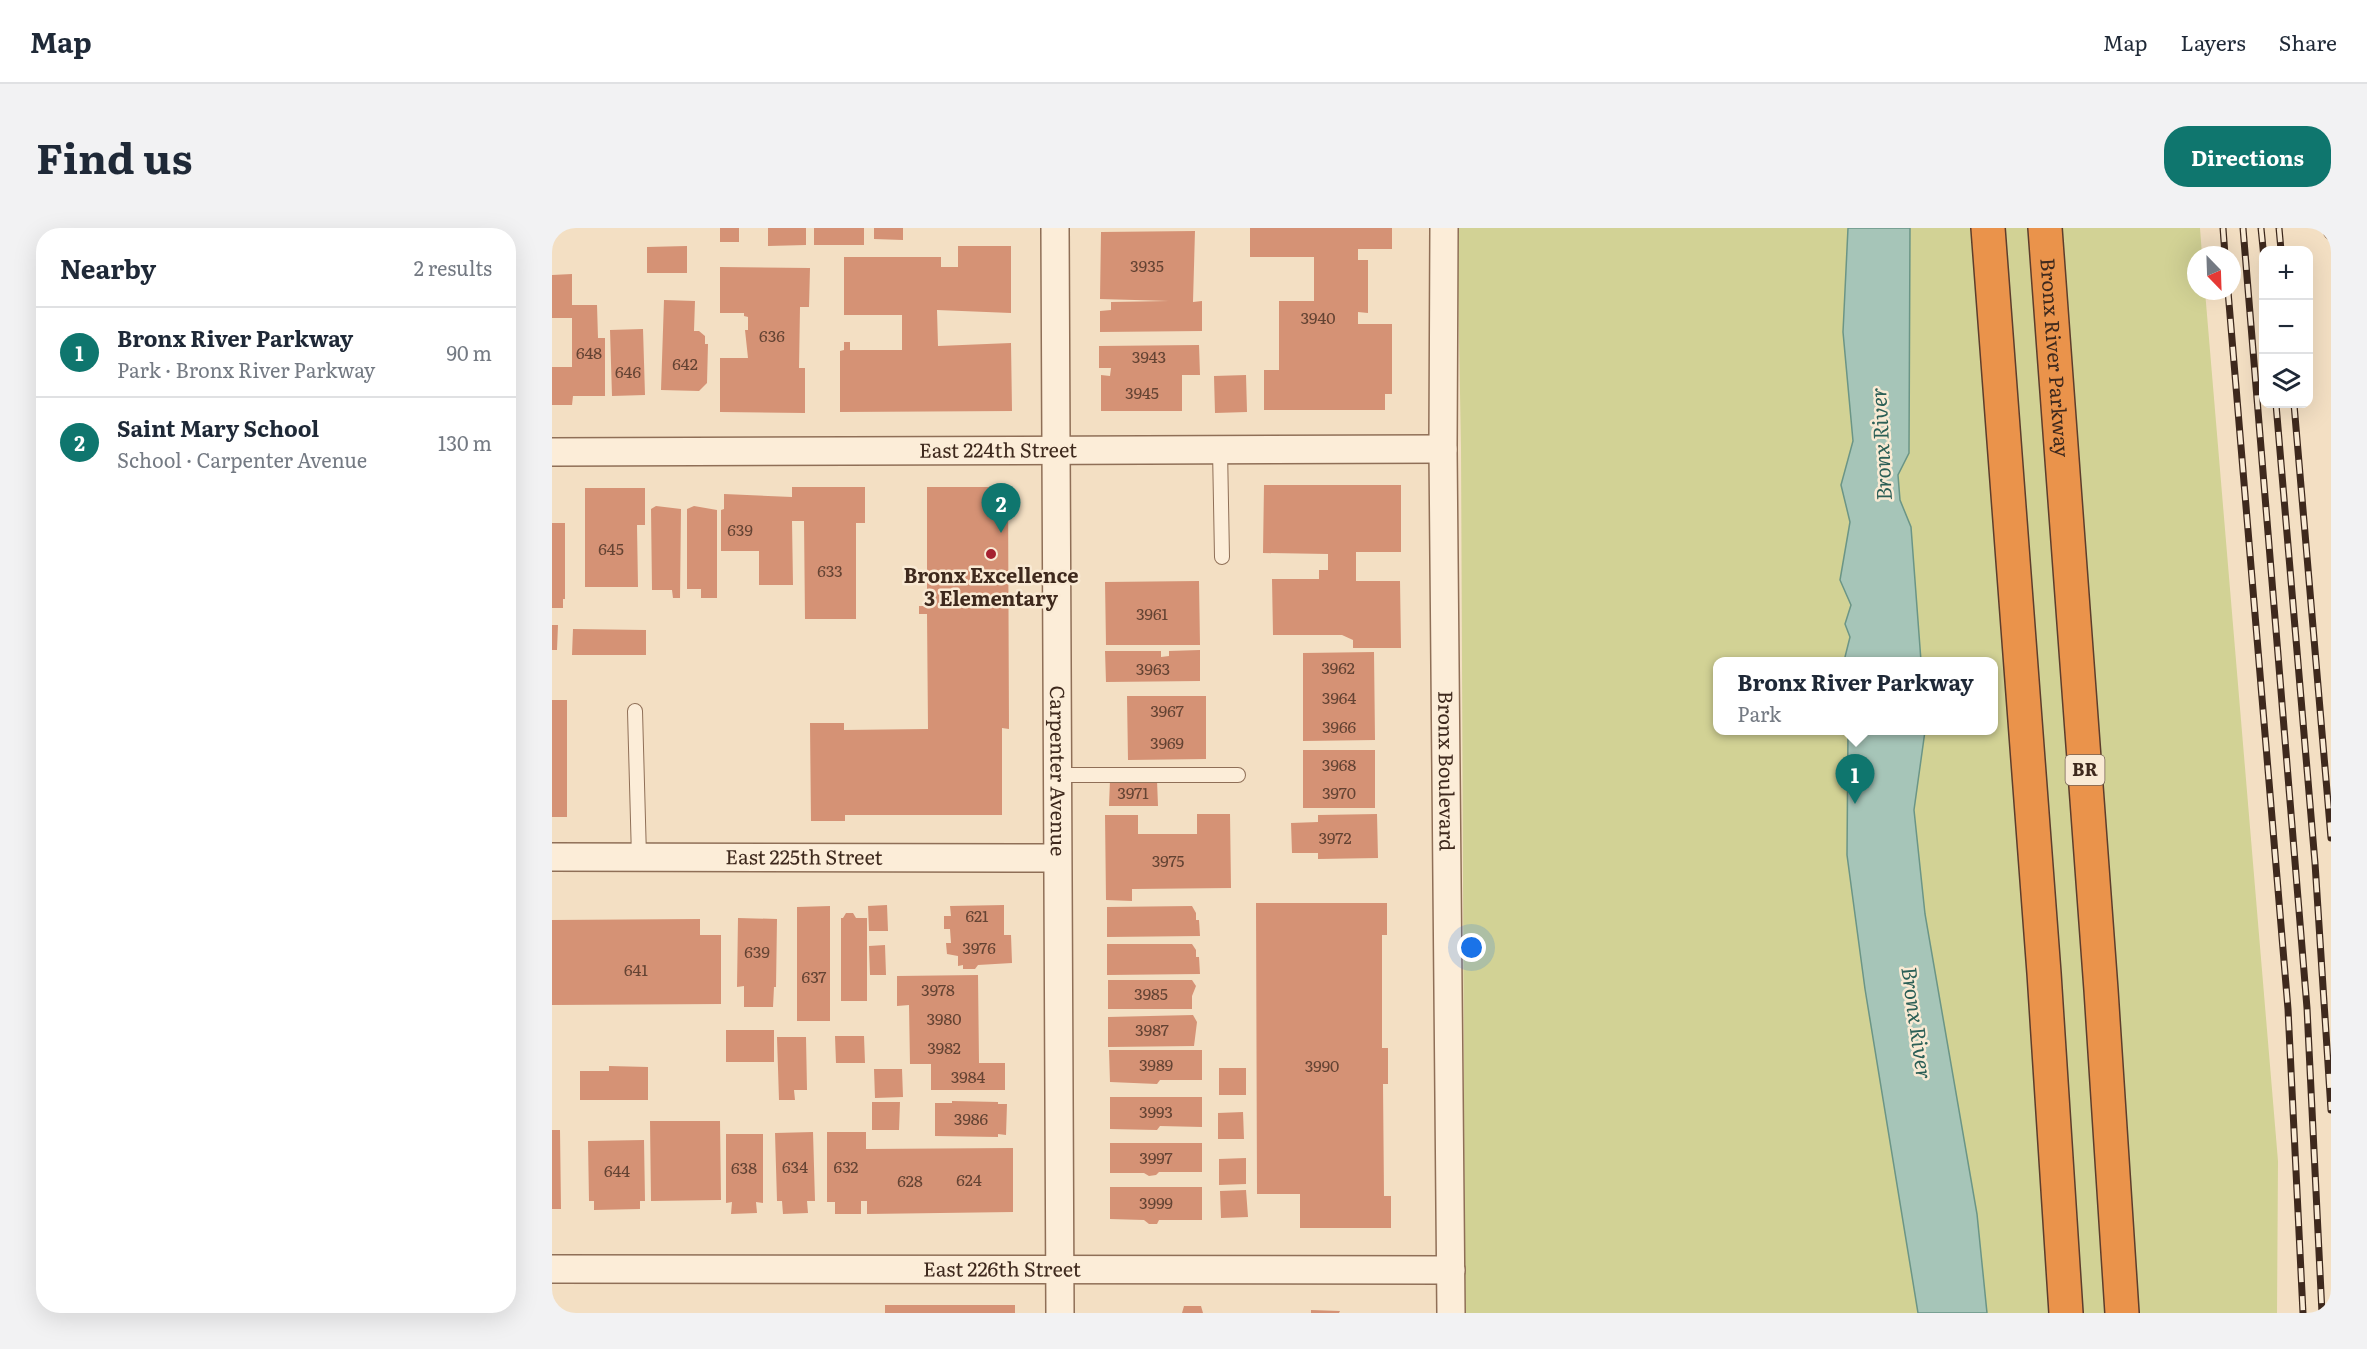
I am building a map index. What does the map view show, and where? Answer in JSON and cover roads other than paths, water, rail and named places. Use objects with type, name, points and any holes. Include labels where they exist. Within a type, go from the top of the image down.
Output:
[{"type":"highway","points":[[1988,228],[2044,973],[2066,1313]]},
{"type":"highway","name":"Bronx River Parkway","points":[[2045,228],[2102,990],[2122,1313]]},
{"type":"street","name":"Carpenter Avenue","points":[[1055,228],[1060,1313]]},
{"type":"street","name":"Bronx Boulevard","points":[[1444,228],[1443,449],[1451,1313]]},
{"type":"street","name":"East 224th Street","points":[[552,452],[1443,449]]},
{"type":"street","name":"East 225th Street","points":[[552,857],[1057,858]]},
{"type":"street","name":"East 226th Street","points":[[552,1269],[1451,1269]]},
{"type":"lane","points":[[1220,449],[1222,557]]},
{"type":"lane","points":[[635,711],[639,857]]},
{"type":"lane","points":[[1057,775],[1238,776]]},
{"type":"water","name":"Bronx River","points":[[1848,228],[1910,228],[1909,453],[1898,475],[1900,500],[1911,527],[1921,657],[1845,657],[1850,637],[1845,624],[1851,605],[1840,580],[1850,522],[1841,485],[1853,441],[1843,332]]},
{"type":"water","name":"Bronx River","points":[[1848,735],[1924,735],[1914,810],[1925,914],[1977,1214],[1987,1313],[1918,1313],[1865,989],[1847,855]]},
{"type":"railway","points":[[2223,228],[2224,246]]},
{"type":"railway","points":[[2243,228],[2307,1008],[2322,1313]]},
{"type":"railway","points":[[2261,228],[2263,246]]},
{"type":"railway","points":[[2279,228],[2281,246]]},
{"type":"railway","points":[[2229,300],[2288,1009],[2303,1313]]},
{"type":"railway","points":[[2276,408],[2315,863],[2331,1110]]},
{"type":"railway","points":[[2294,408],[2331,838]]},
{"type":"place","name":"Saint Mary School","points":[[1001,533]]},
{"type":"place","name":"Bronx Excellence 3 Elementary","points":[[991,554]]},
{"type":"place","name":"Bronx River Parkway","points":[[1855,804]]}]
